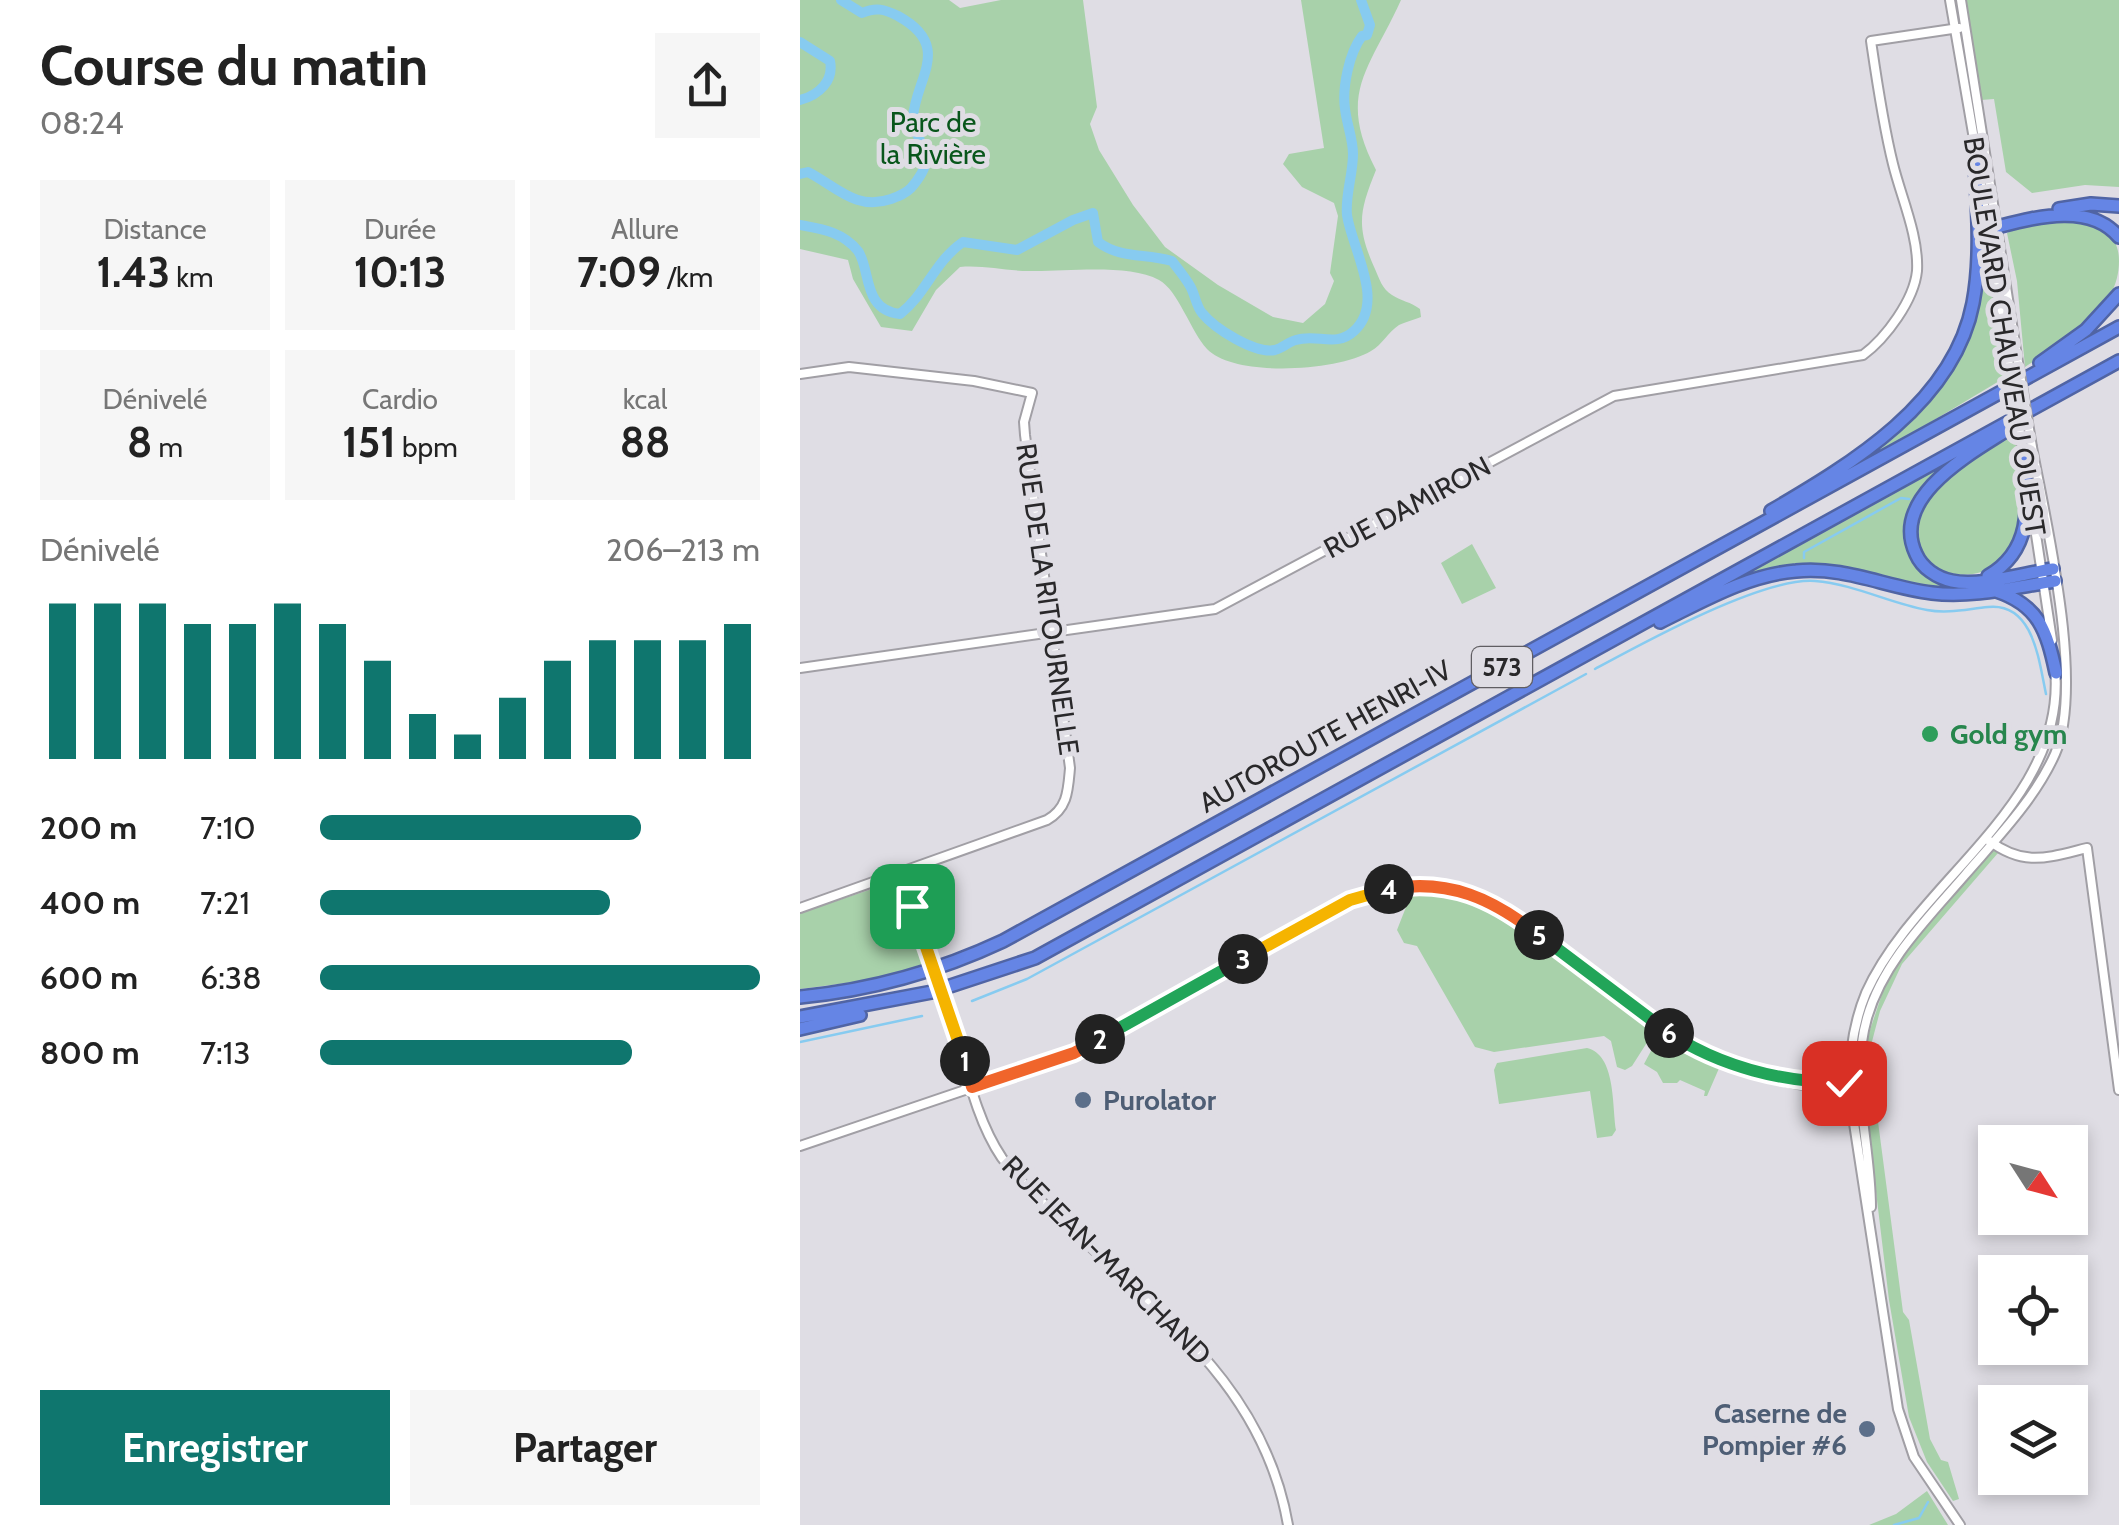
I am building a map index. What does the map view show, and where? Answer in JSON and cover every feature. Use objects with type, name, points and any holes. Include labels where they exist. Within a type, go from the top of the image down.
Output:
[{"type":"highway","points":[[1572,628],[1848,464],[1925,395],[1955,352],[1972,306],[1978,255],[1974,142]]},
{"type":"highway","points":[[1993,224],[2091,204],[2119,206]]},
{"type":"highway","points":[[1993,224],[2084,215],[2104,223],[2119,237]]},
{"type":"highway","points":[[1861,470],[2073,341],[2106,312],[2119,294]]},
{"type":"highway","name":"AUTOROUTE HENRI-IV","points":[[800,997],[893,982],[948,965],[1003,941],[2119,327]]},
{"type":"highway","points":[[2049,576],[1947,580],[1916,556],[1911,532],[1918,505],[1934,484],[1960,462],[2116,363]]},
{"type":"highway","name":"AUTOROUTE HENRI-IV","points":[[800,1017],[932,992],[1034,958],[2116,363]]},
{"type":"highway","points":[[1980,580],[2001,568],[2023,539],[2028,449]]},
{"type":"highway","points":[[1579,660],[1711,597],[1759,578],[1791,571],[1840,571],[1932,592],[1992,590],[2049,576]]},
{"type":"highway","points":[[1992,590],[2021,601],[2036,616],[2056,673]]},
{"type":"highway","points":[[800,1029],[958,992],[1034,958]]},
{"type":"street","name":"BOULEVARD CHAUVEAU OUEST","points":[[1950,0],[1960,28],[2049,576],[2056,673],[2055,711],[2045,748],[1988,840]]},
{"type":"street","name":"BOULEVARD CHAUVEAU OUEST","points":[[1961,0],[1960,28],[1974,142],[1993,224]]},
{"type":"street","name":"RUE DAMIRON","points":[[800,668],[1193,614],[1236,600],[1614,396],[1864,356],[1874,348],[1902,306],[1917,266],[1893,166],[1871,41],[1960,28]]},
{"type":"street","name":"RUE DE LA RITOURNELLE","points":[[800,374],[850,367],[974,381],[1032,393],[1024,422],[1025,435],[1070,768],[1062,808],[1048,820],[900,874]]},
{"type":"street","points":[[1958,1524],[1914,1458],[1902,1423],[1870,1222],[1854,1087],[1856,1021],[1875,976],[1908,927],[2047,770],[2063,732],[2068,679],[2049,576]]},
{"type":"street","points":[[1988,840],[2018,858],[2046,858],[2087,848],[2119,1090]]},
{"type":"street","points":[[800,908],[900,874]]},
{"type":"street","name":"RUE JEAN-MARCHAND","points":[[900,874],[991,1140],[1013,1172],[1191,1341],[1224,1378],[1267,1452],[1288,1525]]},
{"type":"street","points":[[800,1146],[1074,1053],[1350,900],[1376,891],[1426,885],[1463,890],[1497,904],[1676,1038],[1726,1062],[1794,1079],[1854,1087]]},
{"type":"green space","name":"Parc de la Rivière","points":[[800,0],[949,0],[960,8],[1001,0],[1083,0],[1097,107],[1090,124],[1099,150],[1133,205],[1165,247],[1218,285],[1273,317],[1303,323],[1325,304],[1334,281],[1330,273],[1338,216],[1334,203],[1302,187],[1283,164],[1289,154],[1324,148],[1301,0],[1401,0],[1369,64],[1358,101],[1364,143],[1376,170],[1363,209],[1362,230],[1383,287],[1420,309],[1421,317],[1399,325],[1375,348],[1356,358],[1312,367],[1262,368],[1221,358],[1207,349],[1166,285],[1146,275],[1113,270],[960,267],[936,290],[912,331],[881,327],[853,279],[848,260],[800,249]]},
{"type":"green space","points":[[1965,0],[2119,0],[2119,187],[2085,185],[2032,193],[2006,172],[1994,99],[1981,100]]},
{"type":"green space","points":[[2080,219],[2113,239],[2119,257],[2117,279],[2100,311],[2087,324],[2025,367],[2017,281],[2007,233],[2021,226]]},
{"type":"green space","points":[[1983,231],[2006,377],[1839,477],[1901,431],[1953,364],[1979,288]]},
{"type":"green space","points":[[2014,431],[2024,505],[2015,545],[1999,563],[1980,572],[1960,575],[1942,570],[1927,560],[1918,546],[1916,527],[1925,505],[1954,472]]},
{"type":"green space","points":[[1949,462],[1951,465],[1919,499],[1913,555],[1959,588],[1911,585],[1826,565],[1794,565],[1743,575]]},
{"type":"green space","points":[[1472,544],[1496,588],[1462,604],[1441,563]]},
{"type":"green space","points":[[1993,850],[1998,853],[1902,964],[1880,1011],[1869,1053],[1903,1312],[1909,1320],[1930,1439],[1941,1460],[1948,1462],[1959,1499],[1953,1501],[1927,1462],[1909,1417],[1889,1300],[1863,1083],[1867,1039],[1886,982],[1914,942]]},
{"type":"green space","points":[[890,883],[898,889],[923,965],[870,980],[800,989],[800,913]]},
{"type":"green space","points":[[1416,892],[1462,897],[1503,916],[1655,1030],[1632,1066],[1625,1070],[1617,1067],[1611,1041],[1604,1036],[1494,1052],[1475,1047],[1417,946],[1404,943],[1397,930]]},
{"type":"green space","points":[[1660,1034],[1720,1066],[1707,1096],[1705,1091],[1680,1080],[1663,1083],[1657,1072],[1644,1064]]},
{"type":"green space","points":[[1587,1048],[1603,1060],[1608,1070],[1616,1130],[1612,1136],[1597,1138],[1590,1091],[1499,1104],[1494,1070],[1497,1063]]},
{"type":"green space","points":[[1927,1491],[1948,1525],[1869,1525],[1896,1514]]},
{"type":"waterway","points":[[800,174],[808,172],[857,200],[879,202],[909,190],[925,165],[926,155],[913,117],[927,63],[924,39],[915,27],[893,14],[876,9],[862,13],[841,0]]},
{"type":"waterway","points":[[800,225],[846,239],[862,259],[873,297],[888,311],[900,314],[963,242],[1017,250],[1093,213],[1098,242],[1124,253],[1172,261],[1190,286],[1202,313],[1247,344],[1275,350],[1303,338],[1340,339],[1354,331],[1367,305],[1364,275],[1347,215],[1353,154],[1344,101],[1350,61],[1370,25],[1361,0]]},
{"type":"waterway","points":[[800,42],[830,61],[831,68],[824,86],[800,100]]},
{"type":"waterway","points":[[1804,558],[1804,552],[1901,498],[1909,499]]},
{"type":"waterway","points":[[1595,669],[1735,600],[1765,589],[1815,581],[1927,610],[2003,608],[2015,614],[2032,637],[2046,694]]},
{"type":"waterway","points":[[972,1001],[1027,979],[1586,674]]},
{"type":"waterway","points":[[800,1042],[922,1016]]},
{"type":"waterway","points":[[1894,1525],[1919,1518],[1928,1502]]},
{"type":"place","name":"Gold gym","points":[[1930,734]]},
{"type":"place","name":"Purolator","points":[[1083,1100]]},
{"type":"place","name":"Caserne de Pompier #6","points":[[1867,1429]]},
{"type":"route","points":[[912,906],[972,1087],[1074,1053],[1350,900],[1376,891],[1426,885],[1463,890],[1497,904],[1664,1030],[1712,1056],[1759,1072],[1844,1083]]}]
